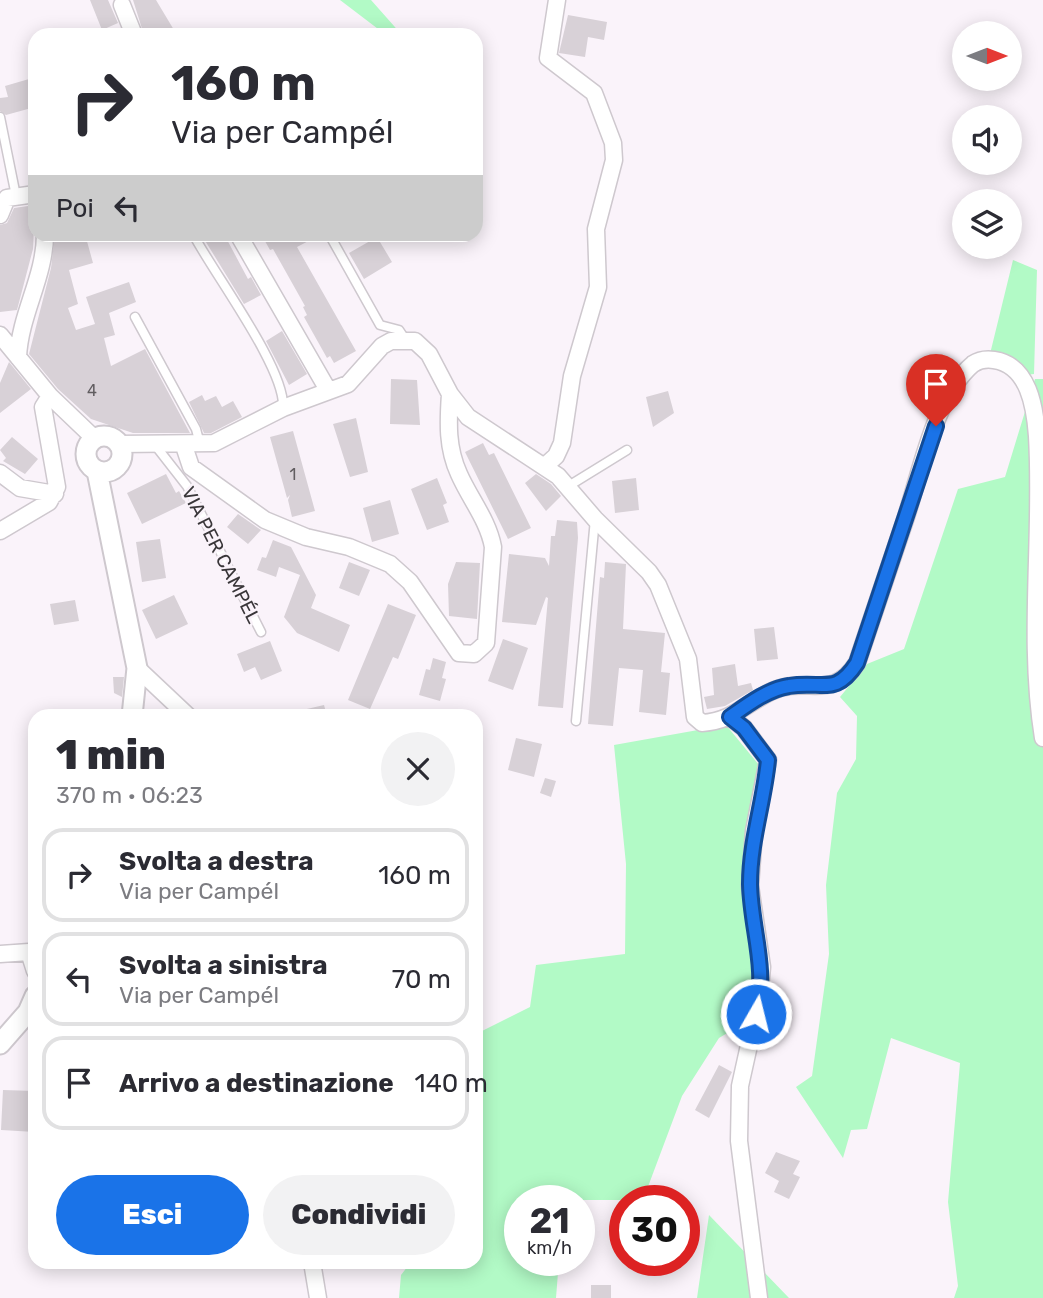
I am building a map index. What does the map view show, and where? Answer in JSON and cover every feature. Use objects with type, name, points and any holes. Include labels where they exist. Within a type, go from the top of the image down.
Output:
[{"type":"street","points":[[545,466],[556,456],[562,443],[572,376],[598,287],[596,229],[614,160],[613,143],[594,93],[548,58],[557,0]]},
{"type":"street","points":[[122,5],[131,28]]},
{"type":"street","points":[[0,215],[7,198],[28,195]]},
{"type":"street","points":[[18,356],[19,338],[45,254],[46,242]]},
{"type":"street","points":[[242,242],[328,390]]},
{"type":"street","points":[[0,335],[50,397],[94,439]]},
{"type":"street","points":[[133,709],[137,668],[97,471],[86,455],[94,439],[103,436],[119,444],[192,445],[231,436],[284,408],[348,384],[382,346],[405,339],[421,345],[429,354],[450,394],[477,425],[545,466],[639,561],[658,585],[691,668],[695,717],[702,723],[721,722],[771,691],[789,686],[837,684],[848,677],[857,663],[945,405],[954,387],[973,364],[993,360],[1010,368],[1025,383],[1031,395],[1037,435],[1040,505],[1035,638],[1043,737]]},
{"type":"street","points":[[192,445],[191,467],[265,520],[294,533],[349,547],[390,564],[410,582],[459,653],[474,654],[486,643],[493,547],[490,532],[458,473],[449,444],[450,394]]},
{"type":"street","points":[[0,531],[49,502],[55,495],[57,487],[43,407],[50,397]]},
{"type":"street","points":[[97,471],[112,470],[118,466],[122,452],[119,444]]},
{"type":"street","points":[[0,474],[20,488],[55,495]]},
{"type":"street","points":[[137,668],[181,709]]},
{"type":"street","points":[[730,717],[744,728],[768,760],[754,831],[750,886],[762,967],[760,1000],[739,1100],[739,1140],[759,1298]]},
{"type":"street","points":[[0,954],[28,950]]},
{"type":"street","points":[[0,1044],[28,1012]]},
{"type":"street","points":[[313,1269],[318,1298]]},
{"type":"lane","points":[[0,117],[16,196]]},
{"type":"lane","points":[[198,242],[285,393],[284,408]]},
{"type":"lane","points":[[334,242],[380,325],[400,330],[405,339]]},
{"type":"lane","points":[[135,317],[196,429],[192,445]]},
{"type":"lane","name":"VIA PER CAMPÉL","points":[[155,445],[187,486],[261,632]]},
{"type":"lane","points":[[567,487],[627,450]]},
{"type":"lane","points":[[576,721],[595,519]]},
{"type":"green space","points":[[340,0],[371,0],[396,28],[377,28]]},
{"type":"green space","points":[[1013,260],[1037,270],[1034,374],[1026,375],[990,354]]},
{"type":"green space","points":[[1035,379],[1043,379],[1043,1298],[954,1298],[958,1286],[948,1202],[960,1063],[891,1038],[867,1129],[851,1130],[843,1158],[796,1087],[812,1076],[829,954],[826,885],[837,793],[856,759],[857,716],[840,697],[867,664],[904,649],[958,489],[1005,477]]},
{"type":"green space","points":[[726,725],[759,765],[741,881],[755,963],[749,1020],[719,1038],[682,1096],[649,1185],[609,1185],[609,1200],[595,1200],[595,1185],[504,1185],[504,1276],[558,1276],[556,1298],[399,1298],[401,1275],[406,1269],[483,1269],[483,1030],[530,1007],[536,965],[625,954],[626,864],[614,745]]},
{"type":"green space","points":[[709,1215],[789,1298],[697,1298]]},
{"type":"building","points":[[90,0],[108,0],[118,23],[101,28]]},
{"type":"building","points":[[133,0],[156,0],[173,28],[142,28]]},
{"type":"building","points":[[568,15],[607,22],[604,40],[588,37],[585,57],[559,53]]},
{"type":"building","points":[[28,79],[28,109],[6,115],[0,111],[0,98],[8,97],[5,86]]},
{"type":"building","points":[[28,206],[28,242],[33,242],[33,249],[17,310],[0,312],[0,225],[7,223],[14,208]]},
{"type":"building","points":[[54,242],[87,242],[93,263],[69,270],[78,304],[68,308],[76,330],[95,324],[86,297],[129,282],[136,302],[109,313],[115,335],[104,338],[111,366],[145,349],[190,433],[133,433],[91,419],[58,389],[29,354],[51,268]]},
{"type":"building","points":[[206,242],[228,242],[248,279],[251,277],[261,295],[244,304]]},
{"type":"building","points":[[266,242],[307,242],[297,247],[356,351],[334,363],[330,356],[327,358],[304,317],[307,315],[303,307],[305,306],[273,249],[270,250]]},
{"type":"building","points":[[368,242],[380,242],[392,262],[364,279],[349,253]]},
{"type":"building","points":[[282,331],[307,374],[289,385],[266,341]]},
{"type":"building","points":[[9,362],[31,389],[0,413],[0,383]]},
{"type":"building","points":[[391,379],[417,380],[420,425],[390,424]]},
{"type":"building","points":[[668,391],[674,413],[653,427],[646,397]]},
{"type":"building","points":[[202,395],[205,401],[216,396],[222,407],[233,401],[242,417],[211,433],[204,433],[189,402]]},
{"type":"building","points":[[356,418],[368,472],[350,477],[333,424]]},
{"type":"building","points":[[293,431],[315,511],[292,517],[288,500],[290,495],[287,498],[270,437]]},
{"type":"building","points":[[12,437],[38,459],[25,474],[3,461],[6,458],[0,450]]},
{"type":"building","points":[[483,443],[489,455],[494,453],[531,528],[508,539],[465,452]]},
{"type":"building","points":[[166,474],[176,493],[179,491],[186,503],[142,524],[127,493]]},
{"type":"building","points":[[536,474],[551,484],[561,496],[546,511],[525,483]]},
{"type":"building","points":[[437,478],[447,503],[443,505],[449,522],[427,530],[411,489]]},
{"type":"building","points":[[636,478],[639,510],[615,513],[612,481]]},
{"type":"building","points":[[390,500],[399,534],[372,542],[363,508]]},
{"type":"building","points":[[238,514],[261,530],[248,544],[227,527]]},
{"type":"building","points":[[557,520],[577,522],[578,538],[563,708],[538,706],[548,598],[546,597],[536,625],[502,622],[509,554],[545,558],[549,566],[551,536],[555,536]]},
{"type":"building","points":[[160,539],[166,578],[142,582],[136,542]]},
{"type":"building","points":[[273,540],[291,547],[316,595],[311,608],[350,625],[339,652],[297,633],[284,617],[300,575],[279,567],[276,577],[257,570],[262,557],[266,558]]},
{"type":"building","points":[[349,562],[370,570],[359,596],[339,588]]},
{"type":"building","points":[[456,562],[480,563],[477,619],[449,616],[448,584]]},
{"type":"building","points":[[605,562],[626,564],[623,629],[665,633],[661,672],[670,673],[666,715],[639,712],[643,670],[619,668],[613,726],[588,724],[600,577],[604,578]]},
{"type":"building","points":[[174,595],[188,624],[156,639],[142,610]]},
{"type":"building","points":[[75,600],[79,621],[54,625],[50,604]]},
{"type":"building","points":[[388,604],[416,615],[398,659],[393,657],[370,709],[348,700]]},
{"type":"building","points":[[774,627],[778,659],[757,661],[754,629]]},
{"type":"building","points":[[503,639],[528,648],[513,690],[488,681]]},
{"type":"building","points":[[270,641],[282,671],[261,680],[255,667],[244,672],[237,654]]},
{"type":"building","points":[[433,658],[446,662],[442,678],[446,679],[440,701],[419,695],[426,669],[430,670]]},
{"type":"building","points":[[735,664],[738,686],[751,683],[753,690],[725,706],[707,709],[704,697],[714,695],[712,668]]},
{"type":"building","points":[[113,677],[124,677],[122,697],[114,693]]},
{"type":"building","points":[[324,705],[325,709],[307,709]]},
{"type":"building","points":[[516,738],[542,744],[534,777],[508,770]]},
{"type":"building","points":[[545,778],[556,781],[551,797],[540,793]]},
{"type":"building","points":[[719,1065],[732,1072],[709,1118],[695,1110]]},
{"type":"building","points":[[3,1090],[28,1091],[28,1132],[1,1130]]},
{"type":"building","points":[[776,1152],[800,1161],[793,1174],[800,1177],[789,1199],[774,1192],[779,1181],[765,1173]]},
{"type":"building","points":[[591,1285],[611,1285],[611,1298],[591,1298]]},
{"type":"route","points":[[756,1014],[760,1000],[762,967],[750,886],[751,854],[768,760],[744,728],[730,717],[771,691],[789,686],[837,684],[848,677],[857,663],[936,426]]}]
